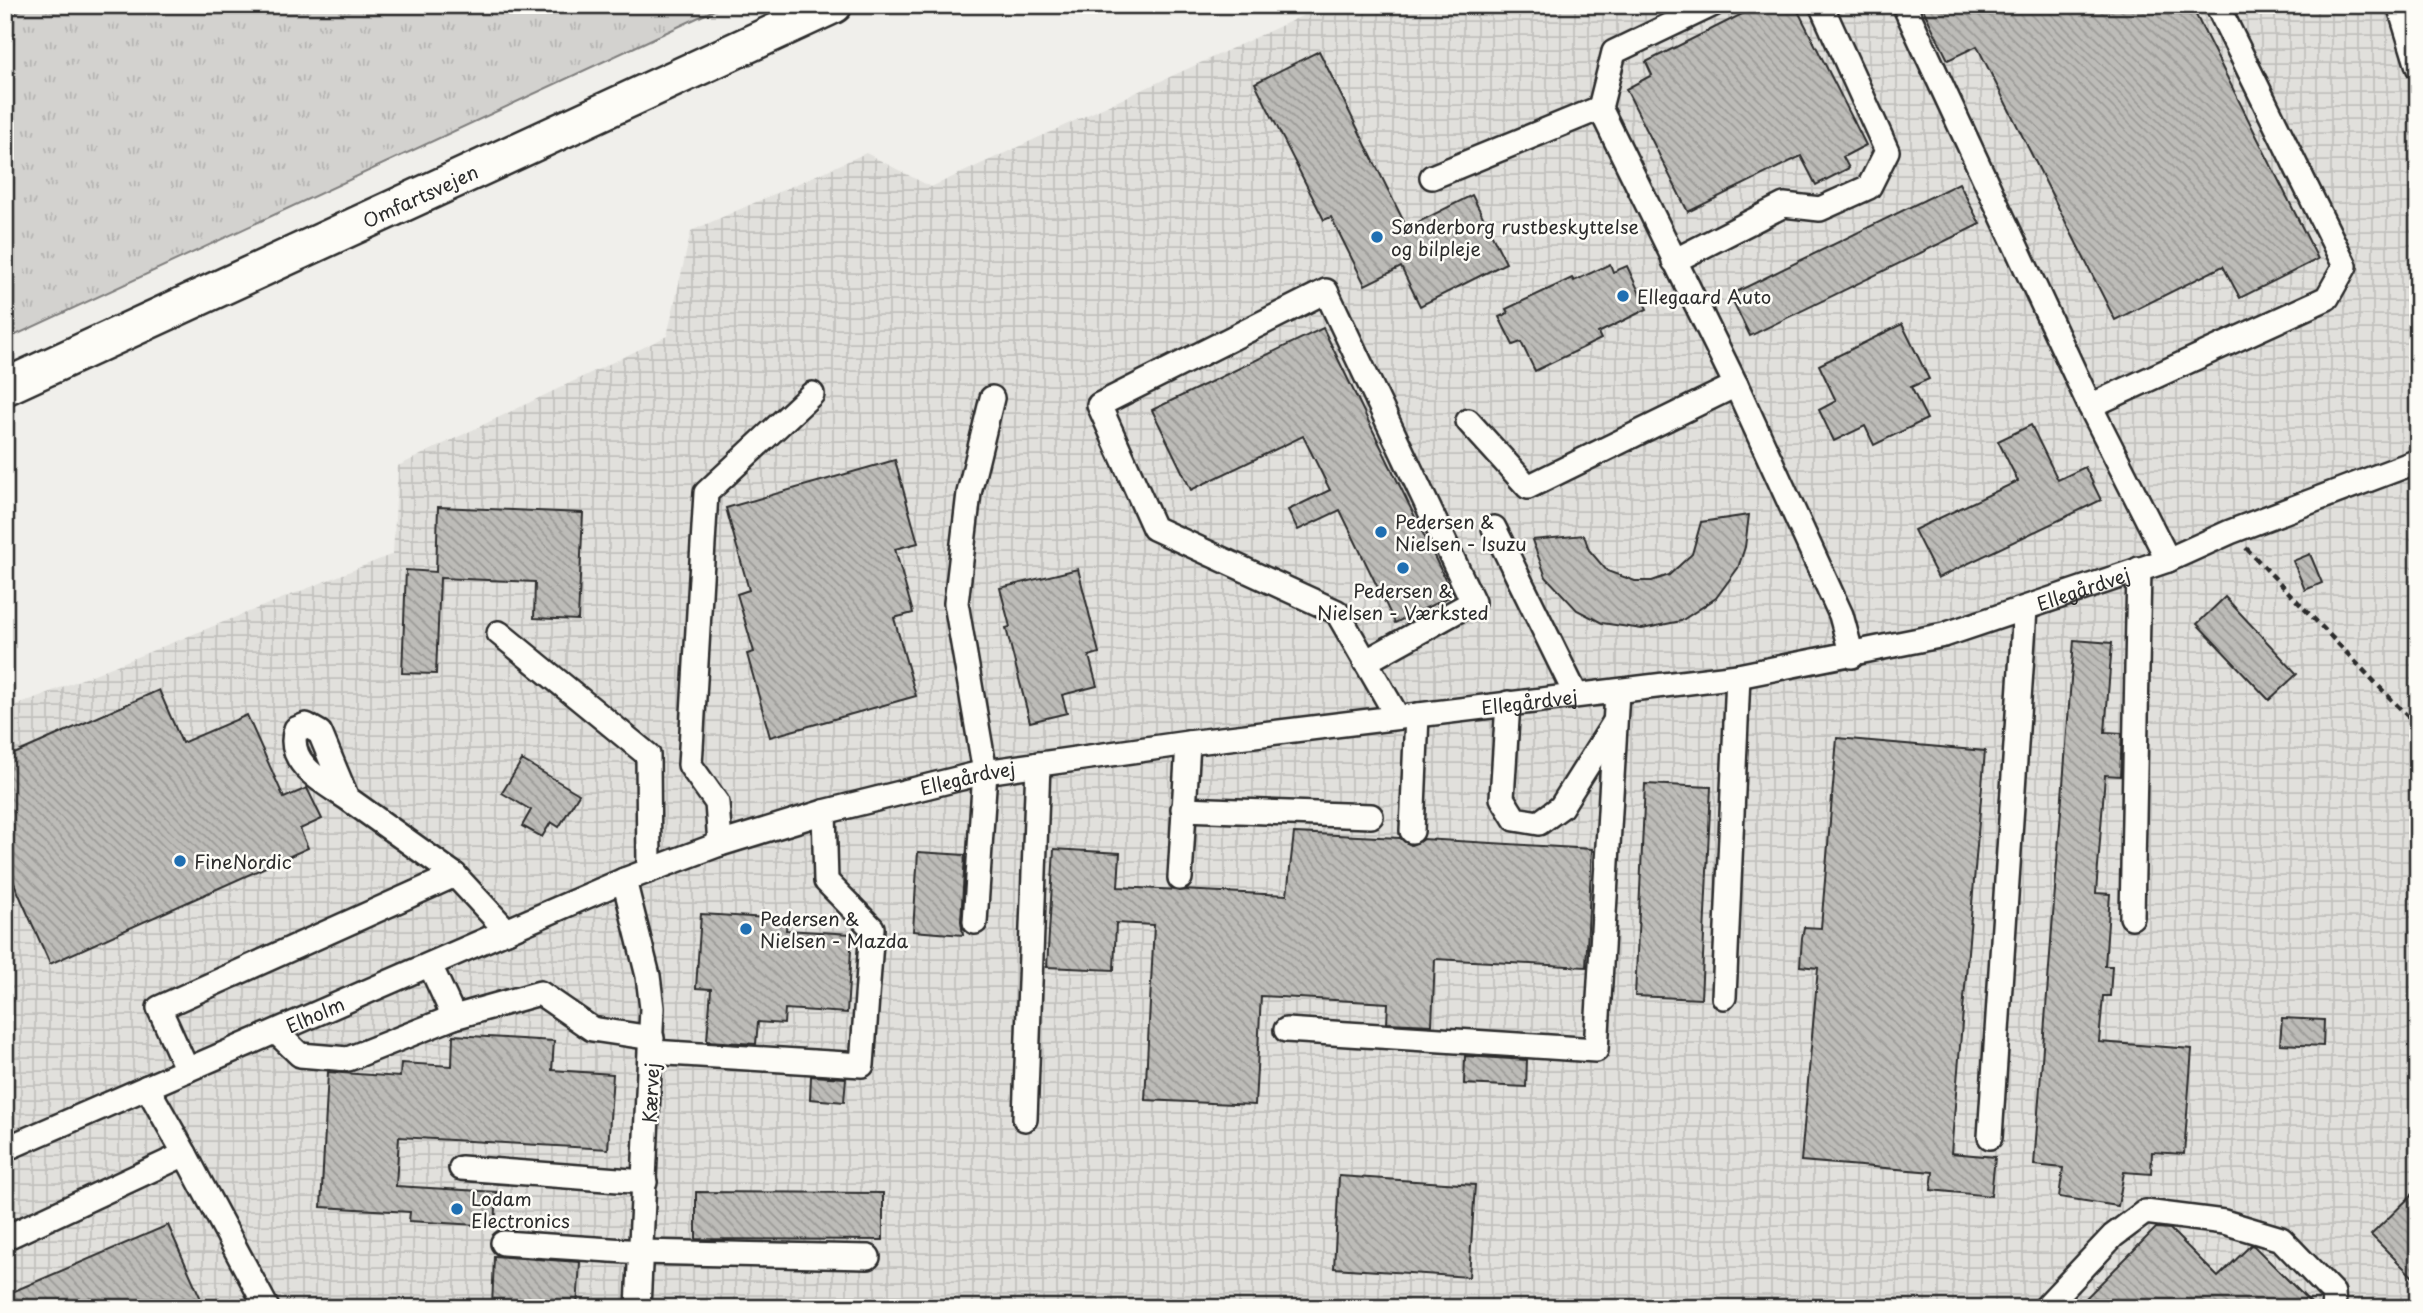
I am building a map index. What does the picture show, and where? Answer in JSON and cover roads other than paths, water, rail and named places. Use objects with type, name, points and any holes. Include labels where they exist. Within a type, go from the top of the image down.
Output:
[{"type":"highway","name":"Omfartsvejen","points":[[5,387],[834,5]]},
{"type":"street","points":[[1712,5],[1614,52],[1600,108],[1736,385],[1841,615],[1852,656]]},
{"type":"street","points":[[1674,261],[1784,205],[1821,209],[1869,187],[1887,151],[1821,5]]},
{"type":"street","points":[[1904,5],[2090,406],[2168,560]]},
{"type":"street","points":[[2090,406],[2327,298],[2345,266],[2217,5]]},
{"type":"street","points":[[2399,5],[2418,67]]},
{"type":"street","points":[[1432,177],[1600,108]]},
{"type":"street","points":[[1365,662],[1473,602],[1326,291],[1099,405],[1154,528],[1337,612],[1365,662],[1407,716],[1412,831]]},
{"type":"street","points":[[1468,421],[1528,486],[1736,385]]},
{"type":"street","points":[[720,844],[717,803],[690,765],[706,493],[812,394]]},
{"type":"street","points":[[975,922],[985,772],[956,603],[969,493],[992,398]]},
{"type":"street","name":"Ellegårdvej","points":[[624,880],[720,844],[824,812],[985,772],[1188,743],[1738,676],[1852,656],[1944,635],[2168,560],[2230,532],[2418,461]]},
{"type":"street","points":[[1494,528],[1576,695]]},
{"type":"street","points":[[2132,917],[2138,569]]},
{"type":"street","points":[[1990,1137],[2025,609]]},
{"type":"street","points":[[499,633],[648,755],[649,870]]},
{"type":"street","points":[[1724,997],[1738,676]]},
{"type":"street","points":[[1286,1030],[1596,1050],[1617,692]]},
{"type":"street","points":[[1508,704],[1503,798],[1515,818],[1539,823],[1561,807],[1615,721]]},
{"type":"street","points":[[1180,878],[1188,743]]},
{"type":"street","points":[[1025,1119],[1038,764]]},
{"type":"street","points":[[347,798],[455,875],[507,931]]},
{"type":"street","points":[[1183,808],[1371,816]]},
{"type":"street","points":[[276,1032],[300,1055],[348,1059],[454,1017],[540,993],[592,1029],[652,1045],[862,1065],[872,928],[826,881],[824,812]]},
{"type":"street","points":[[187,1070],[159,1008],[455,875]]},
{"type":"street","name":"Kærvej","points":[[624,880],[648,976],[652,1045],[638,1308]]},
{"type":"street","name":"Elholm","points":[[5,1149],[624,880]]},
{"type":"street","points":[[430,965],[454,1017]]},
{"type":"street","points":[[147,1087],[267,1308]]},
{"type":"street","points":[[5,1238],[185,1154]]},
{"type":"street","points":[[461,1168],[645,1182]]},
{"type":"street","points":[[2045,1308],[2113,1236],[2145,1212],[2224,1222],[2281,1239],[2333,1293],[2333,1308]]},
{"type":"street","points":[[503,1243],[641,1252],[869,1257]]},
{"type":"place","name":"Sønderborg rustbeskyttelse og bilpleje","points":[[1377,237]]},
{"type":"place","name":"Ellegaard Auto","points":[[1623,296]]},
{"type":"place","name":"Pedersen & Nielsen - Isuzu","points":[[1381,532]]},
{"type":"place","name":"Pedersen & Nielsen - Værksted","points":[[1403,568]]},
{"type":"place","name":"FineNordic","points":[[180,861]]},
{"type":"place","name":"Pedersen & Nielsen - Mazda","points":[[746,929]]},
{"type":"place","name":"Lodam Electronics","points":[[457,1209]]}]
